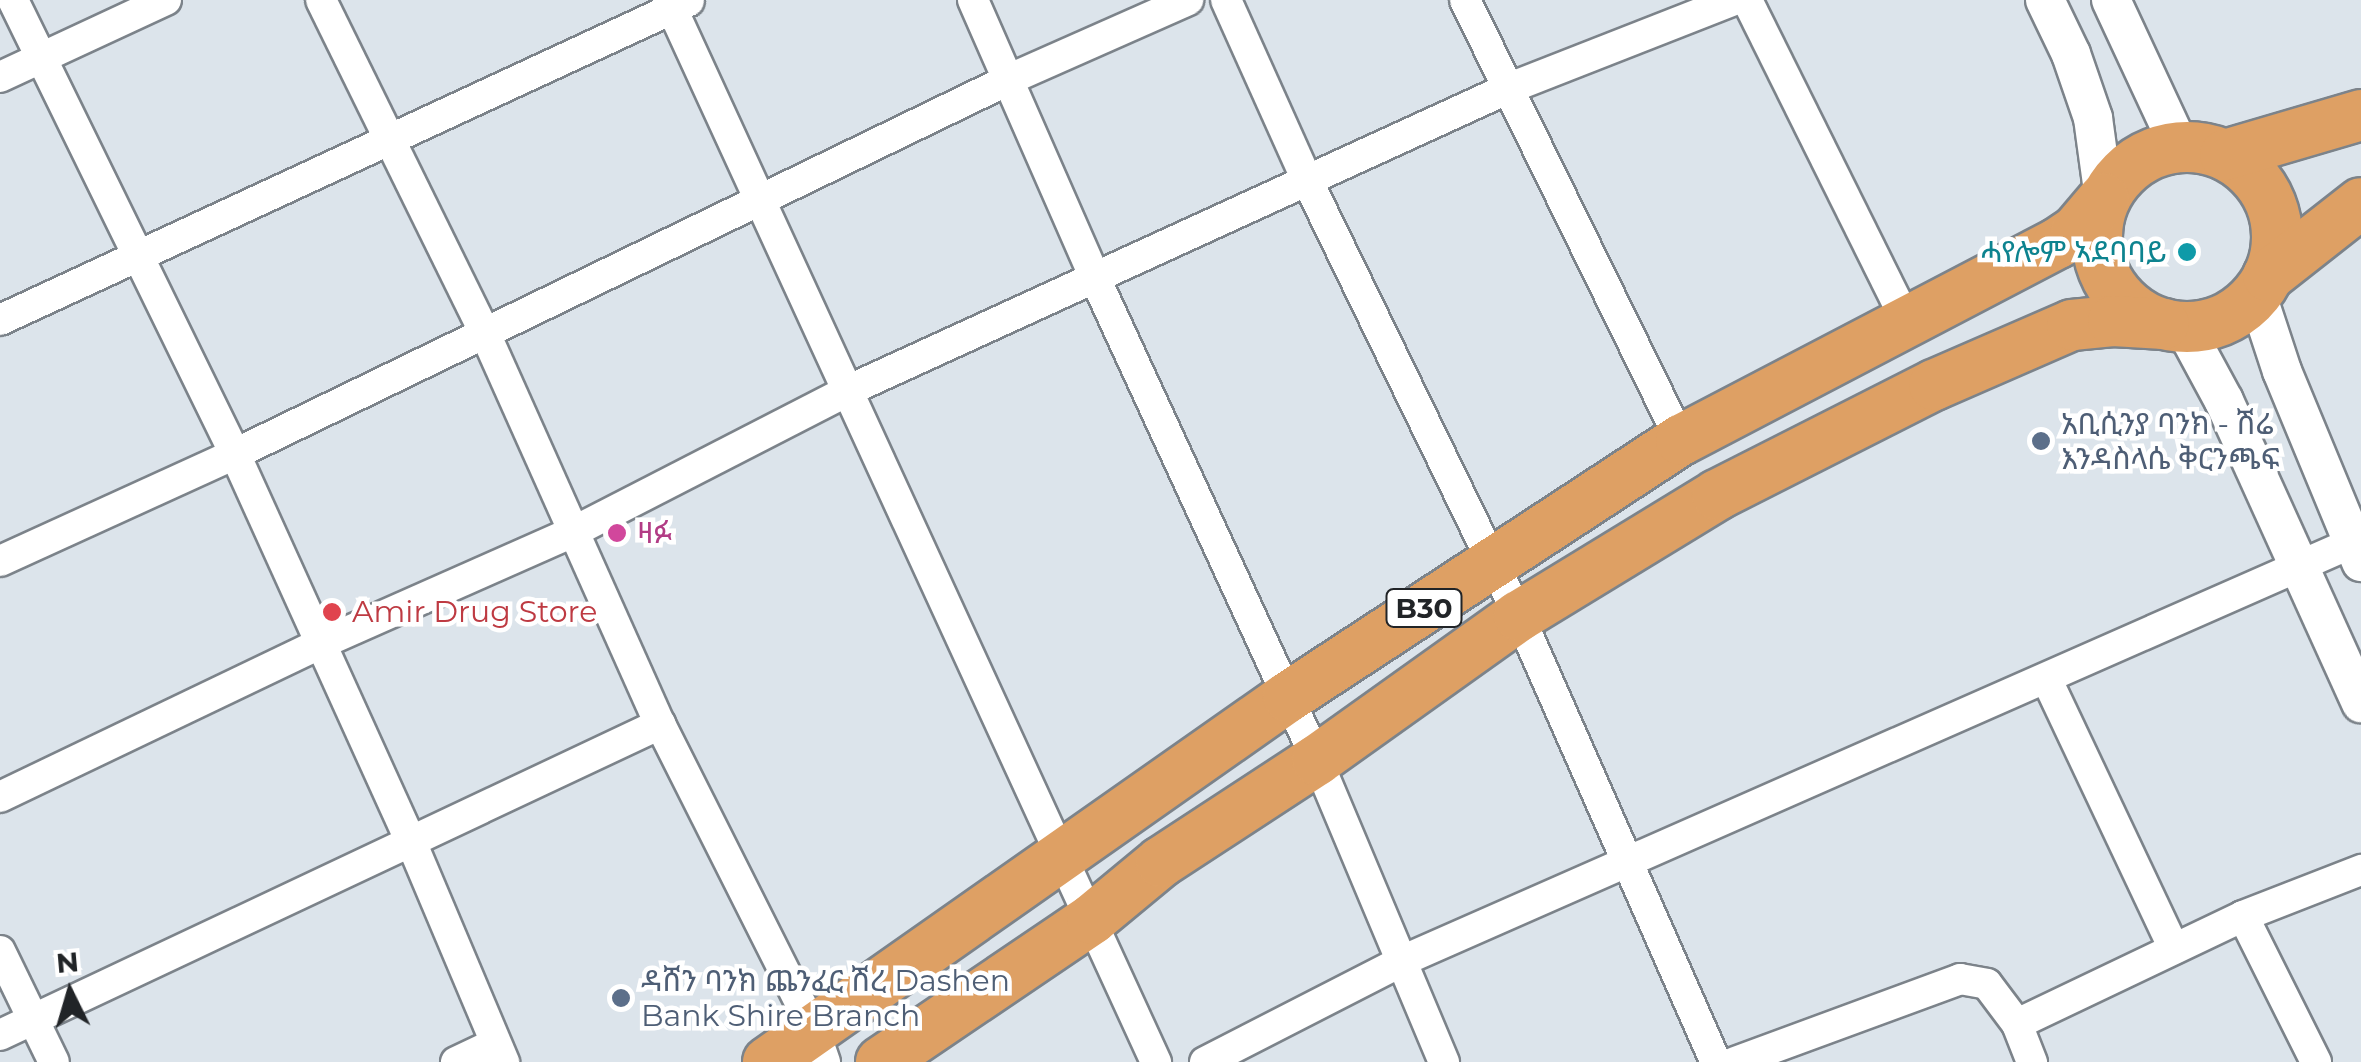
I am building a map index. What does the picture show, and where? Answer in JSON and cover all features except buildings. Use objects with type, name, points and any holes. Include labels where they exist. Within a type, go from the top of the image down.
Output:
[{"type":"highway","name":"B30","points":[[768,1062],[820,1046],[1063,853],[1288,697],[1681,440],[2058,243],[2076,231],[2130,166],[2361,114]]},
{"type":"highway","points":[[2202,151],[2246,168],[2274,210],[2278,234],[2262,285]]},
{"type":"highway","points":[[2104,198],[2097,221],[2101,267],[2128,306],[2174,326]]},
{"type":"highway","name":"B30","points":[[881,1062],[1092,918],[1161,862],[1318,760],[1519,616],[1717,495],[1934,385],[2072,325],[2113,320],[2174,326],[2211,324],[2236,313],[2262,285],[2361,203]]},
{"type":"street","points":[[13,0],[38,59],[235,454],[412,844],[499,1053],[456,1062]]},
{"type":"street","points":[[0,77],[166,0]]},
{"type":"street","points":[[321,0],[484,332],[660,724],[820,1046]]},
{"type":"street","points":[[973,0],[1095,278],[1318,760],[1444,1062]]},
{"type":"street","points":[[0,561],[235,454],[1010,79],[1188,0]]},
{"type":"street","points":[[1226,0],[1307,180],[1519,616],[1716,1062]]},
{"type":"street","points":[[1466,0],[1681,440]]},
{"type":"street","points":[[0,797],[320,644],[573,532],[847,391],[1507,90],[1734,0]]},
{"type":"street","points":[[1747,0],[1906,322]]},
{"type":"street","points":[[2045,0],[2088,103],[2104,198]]},
{"type":"street","points":[[2111,0],[2202,151]]},
{"type":"street","points":[[0,320],[678,3],[847,391],[1156,1062]]},
{"type":"street","points":[[1205,1062],[1404,960],[2302,568],[2358,548],[2262,285]]},
{"type":"street","points":[[2174,326],[2302,568],[2361,703]]},
{"type":"street","points":[[2046,680],[2174,950]]},
{"type":"street","points":[[0,1035],[660,724]]},
{"type":"street","points":[[2018,1024],[2243,916],[2361,870]]},
{"type":"street","points":[[2243,916],[2316,1062]]},
{"type":"street","points":[[0,950],[54,1062]]},
{"type":"street","points":[[1735,1062],[1960,978],[1986,984],[2018,1024],[2032,1062]]},
{"type":"place","name":"ሓየሎም ኣደባባይ","points":[[2187,252]]},
{"type":"place","name":"አቢሲንያ ባንክ - ሽሬ እንዳስላሴ ቅርንጫፍ","points":[[2041,441]]},
{"type":"place","name":"ዛፉ","points":[[617,533]]},
{"type":"place","name":"Amir Drug Store","points":[[332,612]]},
{"type":"place","name":"ዳሸን ባንክ ጨንፈር ሽረ Dashen Bank Shire Branch","points":[[621,998]]}]
